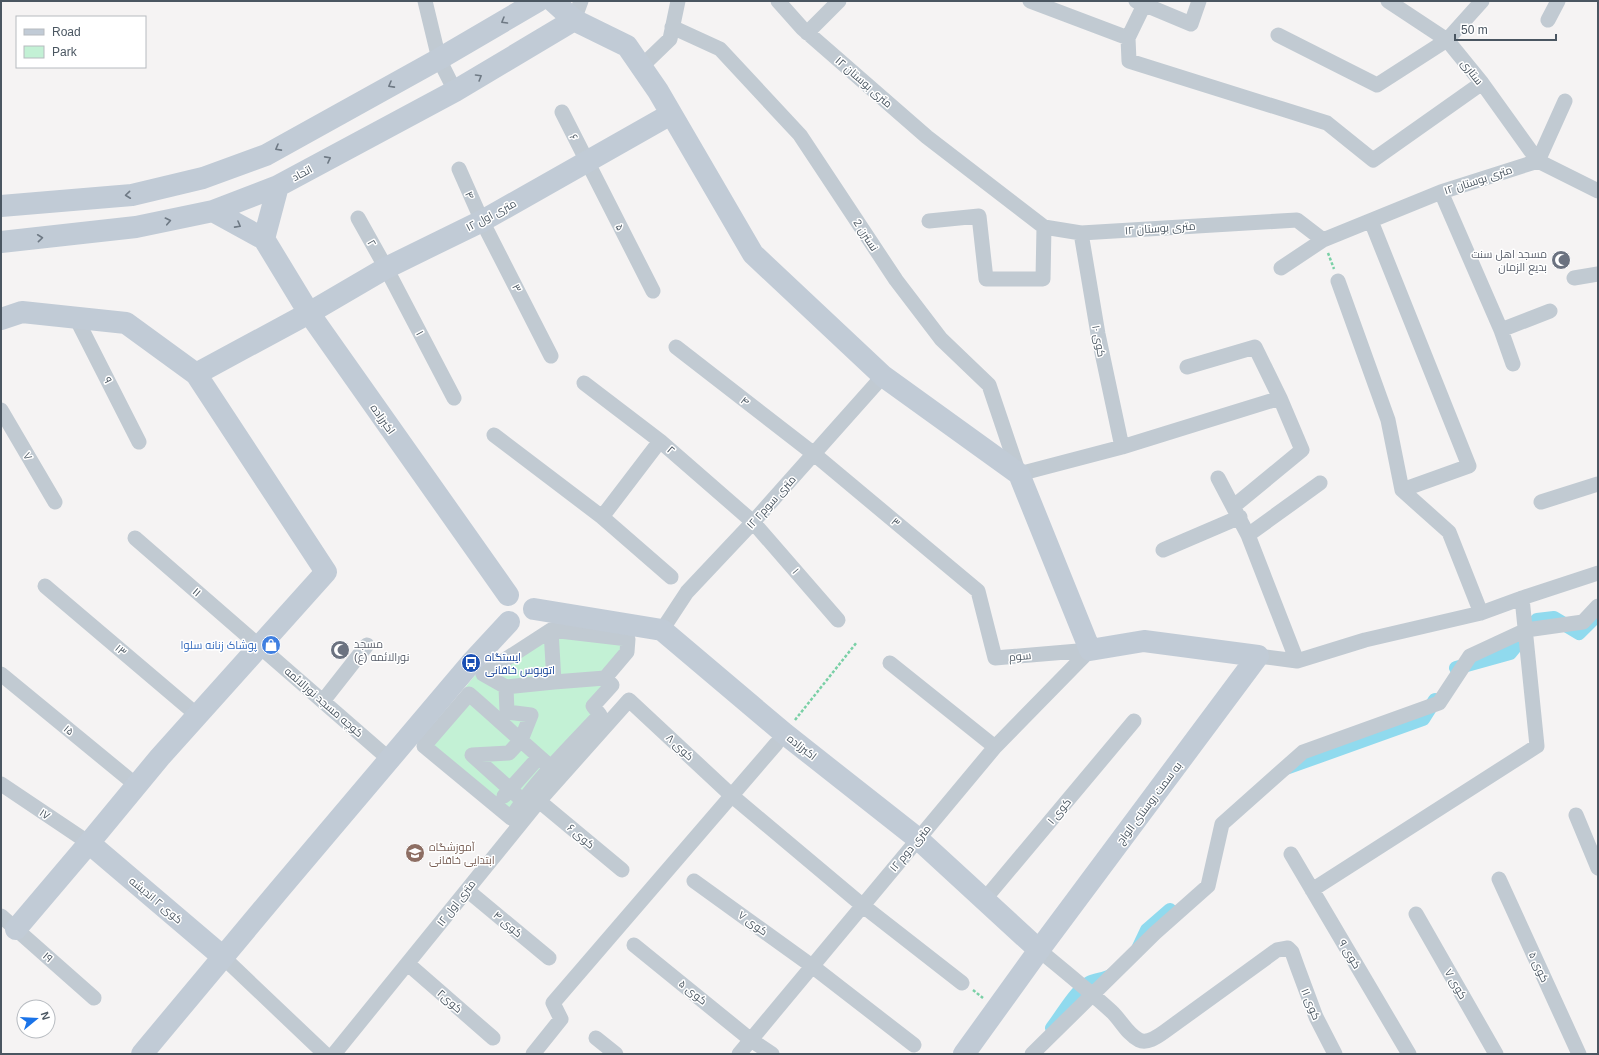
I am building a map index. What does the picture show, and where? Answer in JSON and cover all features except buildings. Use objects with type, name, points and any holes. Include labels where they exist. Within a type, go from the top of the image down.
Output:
[{"type":"street","points":[[425,1],[439,59],[455,91]]},
{"type":"street","points":[[1,206],[132,195],[203,178],[266,155],[439,59],[538,1]]},
{"type":"street","points":[[553,1],[577,11],[607,35],[627,46],[642,66],[754,254],[883,376],[1019,474],[1090,650],[1144,641],[1297,660],[1365,640],[1481,612],[1598,573]]},
{"type":"street","points":[[642,66],[670,39],[678,1]]},
{"type":"street","name":"۱۲ متری بوستان","points":[[778,1],[807,33],[927,137],[1044,227],[1081,233],[1296,220],[1323,240],[1441,192],[1538,161]]},
{"type":"street","points":[[807,33],[839,1]]},
{"type":"street","points":[[1030,1],[1128,38]]},
{"type":"street","points":[[1199,1],[1191,24],[1140,3],[1128,38],[1130,60],[1327,123],[1373,160],[1482,83]]},
{"type":"street","name":"ستاری","points":[[1388,1],[1447,40],[1482,83],[1538,161]]},
{"type":"street","points":[[1278,34],[1377,85],[1447,40],[1482,1]]},
{"type":"street","points":[[1548,20],[1558,1]]},
{"type":"street","name":"اتحاد","points":[[1,242],[136,228],[213,211],[278,186],[455,91],[577,11]]},
{"type":"street","name":"نسترن 2","points":[[672,27],[720,48],[800,135],[896,280],[940,339],[989,385],[1019,474]]},
{"type":"street","points":[[1564,101],[1538,161],[1598,191]]},
{"type":"street","name":"۶","points":[[562,112],[587,162]]},
{"type":"street","name":"۱۲ متری اول","points":[[196,374],[309,313],[386,268],[482,221],[671,114]]},
{"type":"street","name":"۵","points":[[587,162],[654,291]]},
{"type":"street","name":"۴","points":[[458,169],[482,221]]},
{"type":"street","points":[[213,211],[264,239],[278,186]]},
{"type":"street","points":[[1441,192],[1501,330],[1513,364]]},
{"type":"street","points":[[929,221],[979,216],[986,279],[1043,279],[1044,227]]},
{"type":"street","name":"۲","points":[[358,218],[386,268]]},
{"type":"street","name":"۳","points":[[482,221],[551,356]]},
{"type":"street","points":[[1371,221],[1469,466],[1402,490]]},
{"type":"street","name":"کوی ۱۰","points":[[1081,233],[1098,334],[1122,448]]},
{"type":"street","name":"اکبرزاده","points":[[264,239],[309,313],[508,595]]},
{"type":"street","points":[[1281,268],[1323,240]]},
{"type":"street","name":"۱","points":[[386,268],[454,398]]},
{"type":"street","points":[[1574,278],[1598,274]]},
{"type":"street","points":[[1338,281],[1388,420],[1402,490],[1449,532],[1481,612]]},
{"type":"street","points":[[1,319],[22,312],[126,323],[196,374],[326,572],[197,715],[136,785],[89,843],[9,922]]},
{"type":"street","points":[[1501,330],[1550,312]]},
{"type":"street","name":"۹","points":[[76,318],[139,442]]},
{"type":"street","points":[[1163,550],[1237,512],[1302,450],[1280,398],[1255,346],[1187,367]]},
{"type":"street","name":"۴","points":[[676,347],[814,454]]},
{"type":"street","name":"۱۲ متری سوم۲","points":[[662,630],[687,592],[753,522],[883,376]]},
{"type":"street","name":"۲","points":[[584,383],[660,441],[753,522]]},
{"type":"street","points":[[1019,474],[1122,448],[1280,398]]},
{"type":"street","name":"۷","points":[[1,410],[55,502]]},
{"type":"street","points":[[494,435],[602,517],[670,576]]},
{"type":"street","points":[[602,517],[660,441]]},
{"type":"street","name":"۳","points":[[814,454],[978,591]]},
{"type":"street","points":[[1218,478],[1248,535],[1297,660]]},
{"type":"street","points":[[1248,535],[1320,483]]},
{"type":"street","points":[[1541,502],[1598,484]]},
{"type":"street","name":"۱","points":[[753,522],[838,620]]},
{"type":"street","name":"۱۱","points":[[135,538],[259,646]]},
{"type":"street","name":"۱۳","points":[[45,586],[197,715]]},
{"type":"street","name":"سوم","points":[[978,591],[995,658],[1090,650]]},
{"type":"street","points":[[517,592],[527,595],[533,604],[534,609],[529,620],[525,623],[519,624],[509,622],[505,618],[501,609],[502,604],[508,595],[517,592]]},
{"type":"street","points":[[1312,890],[1537,746],[1522,598]]},
{"type":"street","points":[[1032,1054],[1155,933],[1208,886],[1222,824],[1303,752],[1439,703],[1470,656],[1526,630],[1583,622],[1598,606]]},
{"type":"street","points":[[534,609],[662,630]]},
{"type":"street","points":[[142,1054],[389,759],[471,663],[509,622]]},
{"type":"street","points":[[552,630],[554,682]]},
{"type":"street","points":[[552,630],[628,639],[628,652],[605,678],[506,688],[483,674],[552,630]]},
{"type":"street","name":"اکبرزاده","points":[[662,630],[780,739],[917,838],[1039,950]]},
{"type":"street","points":[[323,701],[367,645]]},
{"type":"street","name":"کوچه مسجد نورالائمه","points":[[259,646],[389,759]]},
{"type":"street","name":"۱۲ متری دوم","points":[[739,1054],[862,904],[995,746],[1090,650]]},
{"type":"street","name":"به سمت روستای الواج","points":[[964,1054],[1039,950],[1258,656]]},
{"type":"street","points":[[890,663],[995,746]]},
{"type":"street","name":"۱۵","points":[[1,674],[136,785]]},
{"type":"street","points":[[551,767],[469,694],[424,746],[511,818],[522,800],[600,715],[593,706],[612,685],[605,678]]},
{"type":"street","points":[[506,688],[507,712],[531,715],[521,740],[509,753],[472,755],[522,800]]},
{"type":"street","name":"۱۲ متری اول","points":[[334,1054],[539,801],[629,700]]},
{"type":"street","name":"کوی ۸","points":[[629,700],[731,795],[862,904],[962,983]]},
{"type":"street","name":"کوی ۱","points":[[984,900],[1134,721]]},
{"type":"street","points":[[533,1054],[561,1019],[553,1003],[780,739]]},
{"type":"street","points":[[496,805],[539,757]]},
{"type":"street","name":"۱۷","points":[[1,784],[89,843]]},
{"type":"street","name":"کوی ۶","points":[[539,801],[622,870]]},
{"type":"street","points":[[1576,815],[1598,868]]},
{"type":"street","name":"کوی ۲ اندیشه","points":[[89,843],[223,957]]},
{"type":"street","name":"کوی ۹","points":[[1291,854],[1409,1054]]},
{"type":"street","name":"کوی ۵","points":[[1499,879],[1580,1054]]},
{"type":"street","name":"کوی ۷","points":[[694,881],[812,966],[914,1045]]},
{"type":"street","name":"کوی ۴","points":[[466,890],[549,958]]},
{"type":"street","name":"کوی ۷","points":[[1416,914],[1496,1054]]},
{"type":"street","name":"۱۹","points":[[9,922],[94,998]]},
{"type":"street","name":"کوی ۵","points":[[634,945],[751,1040],[772,1054]]},
{"type":"street","name":"کوی ۱۱","points":[[1092,996],[1112,1012],[1131,1034],[1140,1041],[1153,1039],[1277,950],[1288,948],[1292,952],[1316,1016],[1335,1054]]},
{"type":"street","points":[[1039,950],[1092,996]]},
{"type":"street","points":[[223,957],[325,1054]]},
{"type":"street","name":"کوی۲","points":[[408,964],[493,1038]]},
{"type":"street","points":[[596,1038],[616,1054]]},
{"type":"path","points":[[1323,240],[1338,281]]},
{"type":"path","points":[[780,739],[857,642]]},
{"type":"path","points":[[962,983],[997,1008]]},
{"type":"green space","points":[[552,624],[632,635],[611,677],[617,686],[512,823],[418,746],[480,669]]},
{"type":"waterway","points":[[1456,668],[1510,653],[1537,620],[1554,618],[1579,633],[1596,616]]},
{"type":"waterway","points":[[1286,768],[1423,719],[1435,700]]},
{"type":"waterway","points":[[1138,949],[1147,930],[1170,910]]},
{"type":"waterway","points":[[1052,1028],[1073,998],[1083,987],[1089,983],[1112,975]]},
{"type":"place","name":"مسجد اهل سنت بدیع الزمان","points":[[1561,260]]},
{"type":"place","name":"پوشاک زنانه سلوا","points":[[271,645]]},
{"type":"place","name":"مسجد نورالائمه (ع)","points":[[340,650]]},
{"type":"place","name":"ایستگاه اتوبوس خاقانی","points":[[471,663]]},
{"type":"place","name":"آموزشگاه ابتدایی خاقانی","points":[[415,853]]}]
